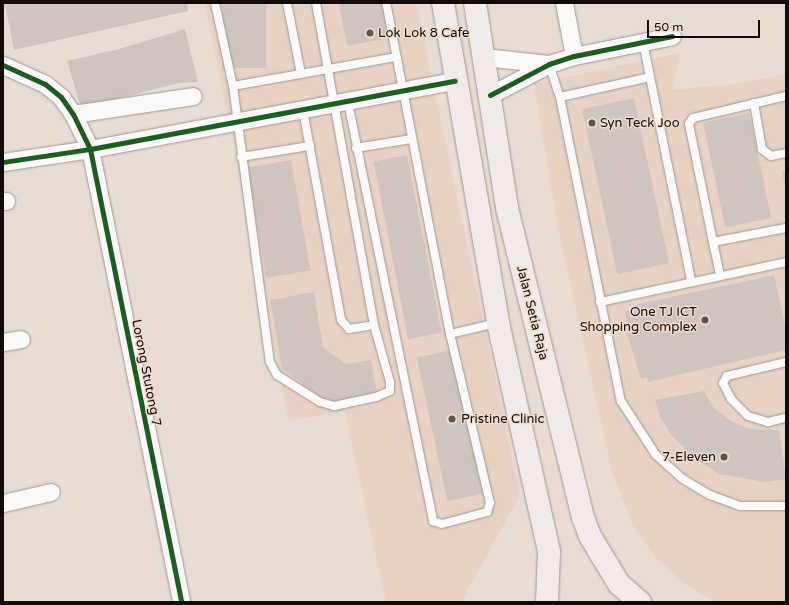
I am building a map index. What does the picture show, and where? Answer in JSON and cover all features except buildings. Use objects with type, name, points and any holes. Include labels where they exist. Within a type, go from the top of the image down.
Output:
[{"type":"main road","points":[[443,3],[455,81],[498,323],[549,552],[548,602]]},
{"type":"main road","name":"Jalan Setia Raja","points":[[475,3],[507,208],[583,517],[590,536],[619,584],[640,602]]},
{"type":"street","points":[[564,3],[574,56]]},
{"type":"street","points":[[490,96],[549,64],[574,56],[672,36]]},
{"type":"street","points":[[484,57],[549,64]]},
{"type":"street","name":"Lorong Stutong 7","points":[[3,65],[45,84],[61,97],[73,114],[90,149],[181,602]]},
{"type":"street","points":[[3,162],[90,149],[403,92],[455,81]]},
{"type":"street","points":[[73,114],[193,96]]},
{"type":"street","points":[[3,342],[21,339]]},
{"type":"street","points":[[3,503],[51,492]]},
{"type":"lane","points":[[215,3],[233,86],[241,156],[270,362],[277,375],[326,406],[334,406],[376,397],[390,391],[388,372],[374,325],[340,103]]},
{"type":"lane","points":[[287,3],[301,74]]},
{"type":"lane","points":[[316,3],[326,70],[340,103],[356,148],[433,521],[437,524],[487,512],[490,503],[450,334],[411,139],[386,3]]},
{"type":"lane","points":[[643,42],[691,280]]},
{"type":"lane","points":[[233,86],[396,57]]},
{"type":"lane","points":[[549,64],[560,97],[621,401],[656,456],[683,479],[710,495],[740,506],[786,506]]},
{"type":"lane","points":[[560,97],[650,77]]},
{"type":"lane","points":[[720,275],[690,120],[786,96]]},
{"type":"lane","points":[[754,103],[762,149],[771,156],[786,153]]},
{"type":"lane","points":[[304,110],[341,320],[349,328],[374,325]]},
{"type":"lane","points":[[356,148],[411,139]]},
{"type":"lane","points":[[241,156],[310,146]]},
{"type":"lane","points":[[713,242],[786,228]]},
{"type":"lane","points":[[600,302],[691,280],[785,262],[786,270]]},
{"type":"lane","points":[[450,334],[498,323]]},
{"type":"lane","points":[[786,362],[727,376],[723,383],[731,399],[748,416],[768,422],[786,418]]},
{"type":"shaded area","points":[[205,3],[416,3],[520,495],[461,602],[386,602],[345,411],[289,421]]},
{"type":"shaded area","points":[[680,53],[672,90],[743,83],[786,74],[785,602],[716,602],[689,587],[655,557],[633,526],[612,471],[558,227],[534,84]]},
{"type":"cycle path","points":[[490,95],[549,64],[574,56],[672,36]]},
{"type":"cycle path","points":[[3,65],[45,84],[61,97],[73,114],[90,149],[181,602]]},
{"type":"cycle path","points":[[3,162],[90,149],[455,81]]},
{"type":"place","name":"Lok Lok 8 Cafe","points":[[370,33]]},
{"type":"place","name":"Syn Teck Joo","points":[[592,123]]},
{"type":"place","name":"One TJ ICT Shopping Complex","points":[[705,320]]},
{"type":"place","name":"Pristine Clinic","points":[[452,419]]},
{"type":"place","name":"7-Eleven","points":[[724,457]]}]
